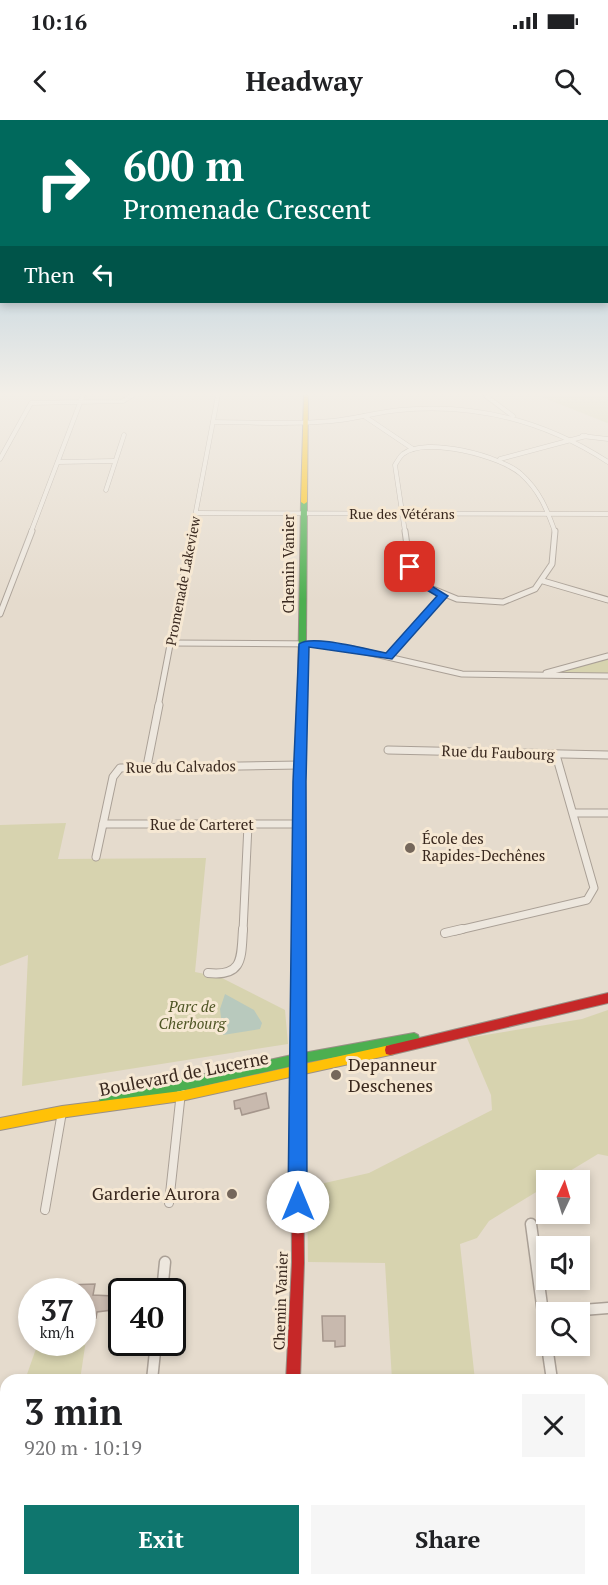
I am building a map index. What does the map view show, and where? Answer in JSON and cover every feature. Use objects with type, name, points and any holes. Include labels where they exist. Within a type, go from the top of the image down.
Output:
[{"type":"street","points":[[0,614],[57,463]]},
{"type":"street","points":[[106,490],[113,463]]},
{"type":"street","name":"Promenade Lakeview","points":[[147,766],[205,463]]},
{"type":"street","name":"Chemin Vanier","points":[[293,1374],[298,1263],[300,765],[304,644],[305,463]]},
{"type":"street","points":[[396,463],[413,575],[423,586],[443,596],[462,600],[496,602],[524,594],[543,581],[555,558],[557,546],[552,514],[532,486],[505,463]]},
{"type":"street","name":"Rue des Vétérans","points":[[196,513],[608,514]]},
{"type":"street","points":[[543,581],[608,600]]},
{"type":"street","points":[[389,657],[443,596]]},
{"type":"street","points":[[171,643],[331,645],[440,670],[529,676],[608,676]]},
{"type":"street","points":[[529,676],[573,667],[608,656]]},
{"type":"street","name":"Rue du Faubourg","points":[[388,750],[500,751],[514,755],[608,755]]},
{"type":"street","points":[[445,933],[587,900],[594,888],[556,755]]},
{"type":"street","name":"Rue du Calvados","points":[[96,857],[114,773],[125,766],[300,765]]},
{"type":"street","points":[[574,813],[608,813]]},
{"type":"street","name":"Rue de Carteret","points":[[104,824],[300,824]]},
{"type":"street","points":[[208,973],[223,975],[235,969],[241,961],[248,825]]},
{"type":"street","name":"Boulevard de Lucerne","points":[[0,1124],[181,1084],[299,1064],[608,998]]},
{"type":"street","name":"Boulevard de Lucerne","points":[[62,1112],[181,1096],[299,1064]]},
{"type":"street","points":[[169,1203],[181,1084]]},
{"type":"street","points":[[45,1209],[62,1112]]},
{"type":"street","points":[[531,1224],[543,1302]]},
{"type":"street","points":[[163,1278],[165,1262]]},
{"type":"street","points":[[590,1309],[608,1308]]},
{"type":"street","points":[[153,1374],[155,1356]]},
{"type":"street","points":[[548,1356],[551,1374]]},
{"type":"green space","points":[[608,656],[608,676],[529,676]]},
{"type":"green space","name":"Parc de Cherbourg","points":[[66,823],[58,859],[206,858],[195,972],[220,977],[285,1010],[288,1044],[22,1086],[28,955],[0,966],[0,825]]},
{"type":"green space","points":[[608,1010],[608,1156],[598,1154],[572,1170],[536,1170],[536,1192],[489,1221],[477,1238],[460,1244],[474,1374],[392,1374],[385,1263],[308,1262],[307,1187],[369,1173],[492,1110],[491,1095],[467,1038],[582,1019]]},
{"type":"green space","points":[[33,1356],[84,1356],[81,1374],[27,1374]]},
{"type":"shaded area","points":[[225,994],[254,1010],[262,1023],[260,1029],[223,1035],[220,1009]]},
{"type":"building","points":[[266,1093],[269,1108],[242,1115],[240,1108],[235,1109],[234,1101]]},
{"type":"building","points":[[96,1295],[108,1296],[108,1311],[97,1312],[96,1318]]},
{"type":"building","points":[[322,1316],[345,1316],[345,1346],[335,1347],[335,1341],[323,1341]]},
{"type":"traffic: fast","points":[[297,1126],[304,502]]},
{"type":"traffic: fast","points":[[105,1102],[299,1059],[414,1038]]},
{"type":"traffic: slow","points":[[304,502],[305,463]]},
{"type":"traffic: slow","points":[[62,1112],[181,1096],[390,1050]]},
{"type":"traffic: slow","points":[[0,1124],[65,1112]]},
{"type":"traffic: jam","points":[[390,1050],[608,998]]},
{"type":"traffic: jam","points":[[293,1374],[298,1263],[297,1126]]},
{"type":"place","name":"École des Rapides-Dechênes","points":[[410,848]]},
{"type":"place","name":"Depanneur Deschenes","points":[[336,1075]]},
{"type":"place","name":"Garderie Aurora","points":[[232,1194]]},
{"type":"route","points":[[298,1202],[297,1013],[304,644],[331,645],[389,657],[443,596],[416,580],[410,567]]}]
